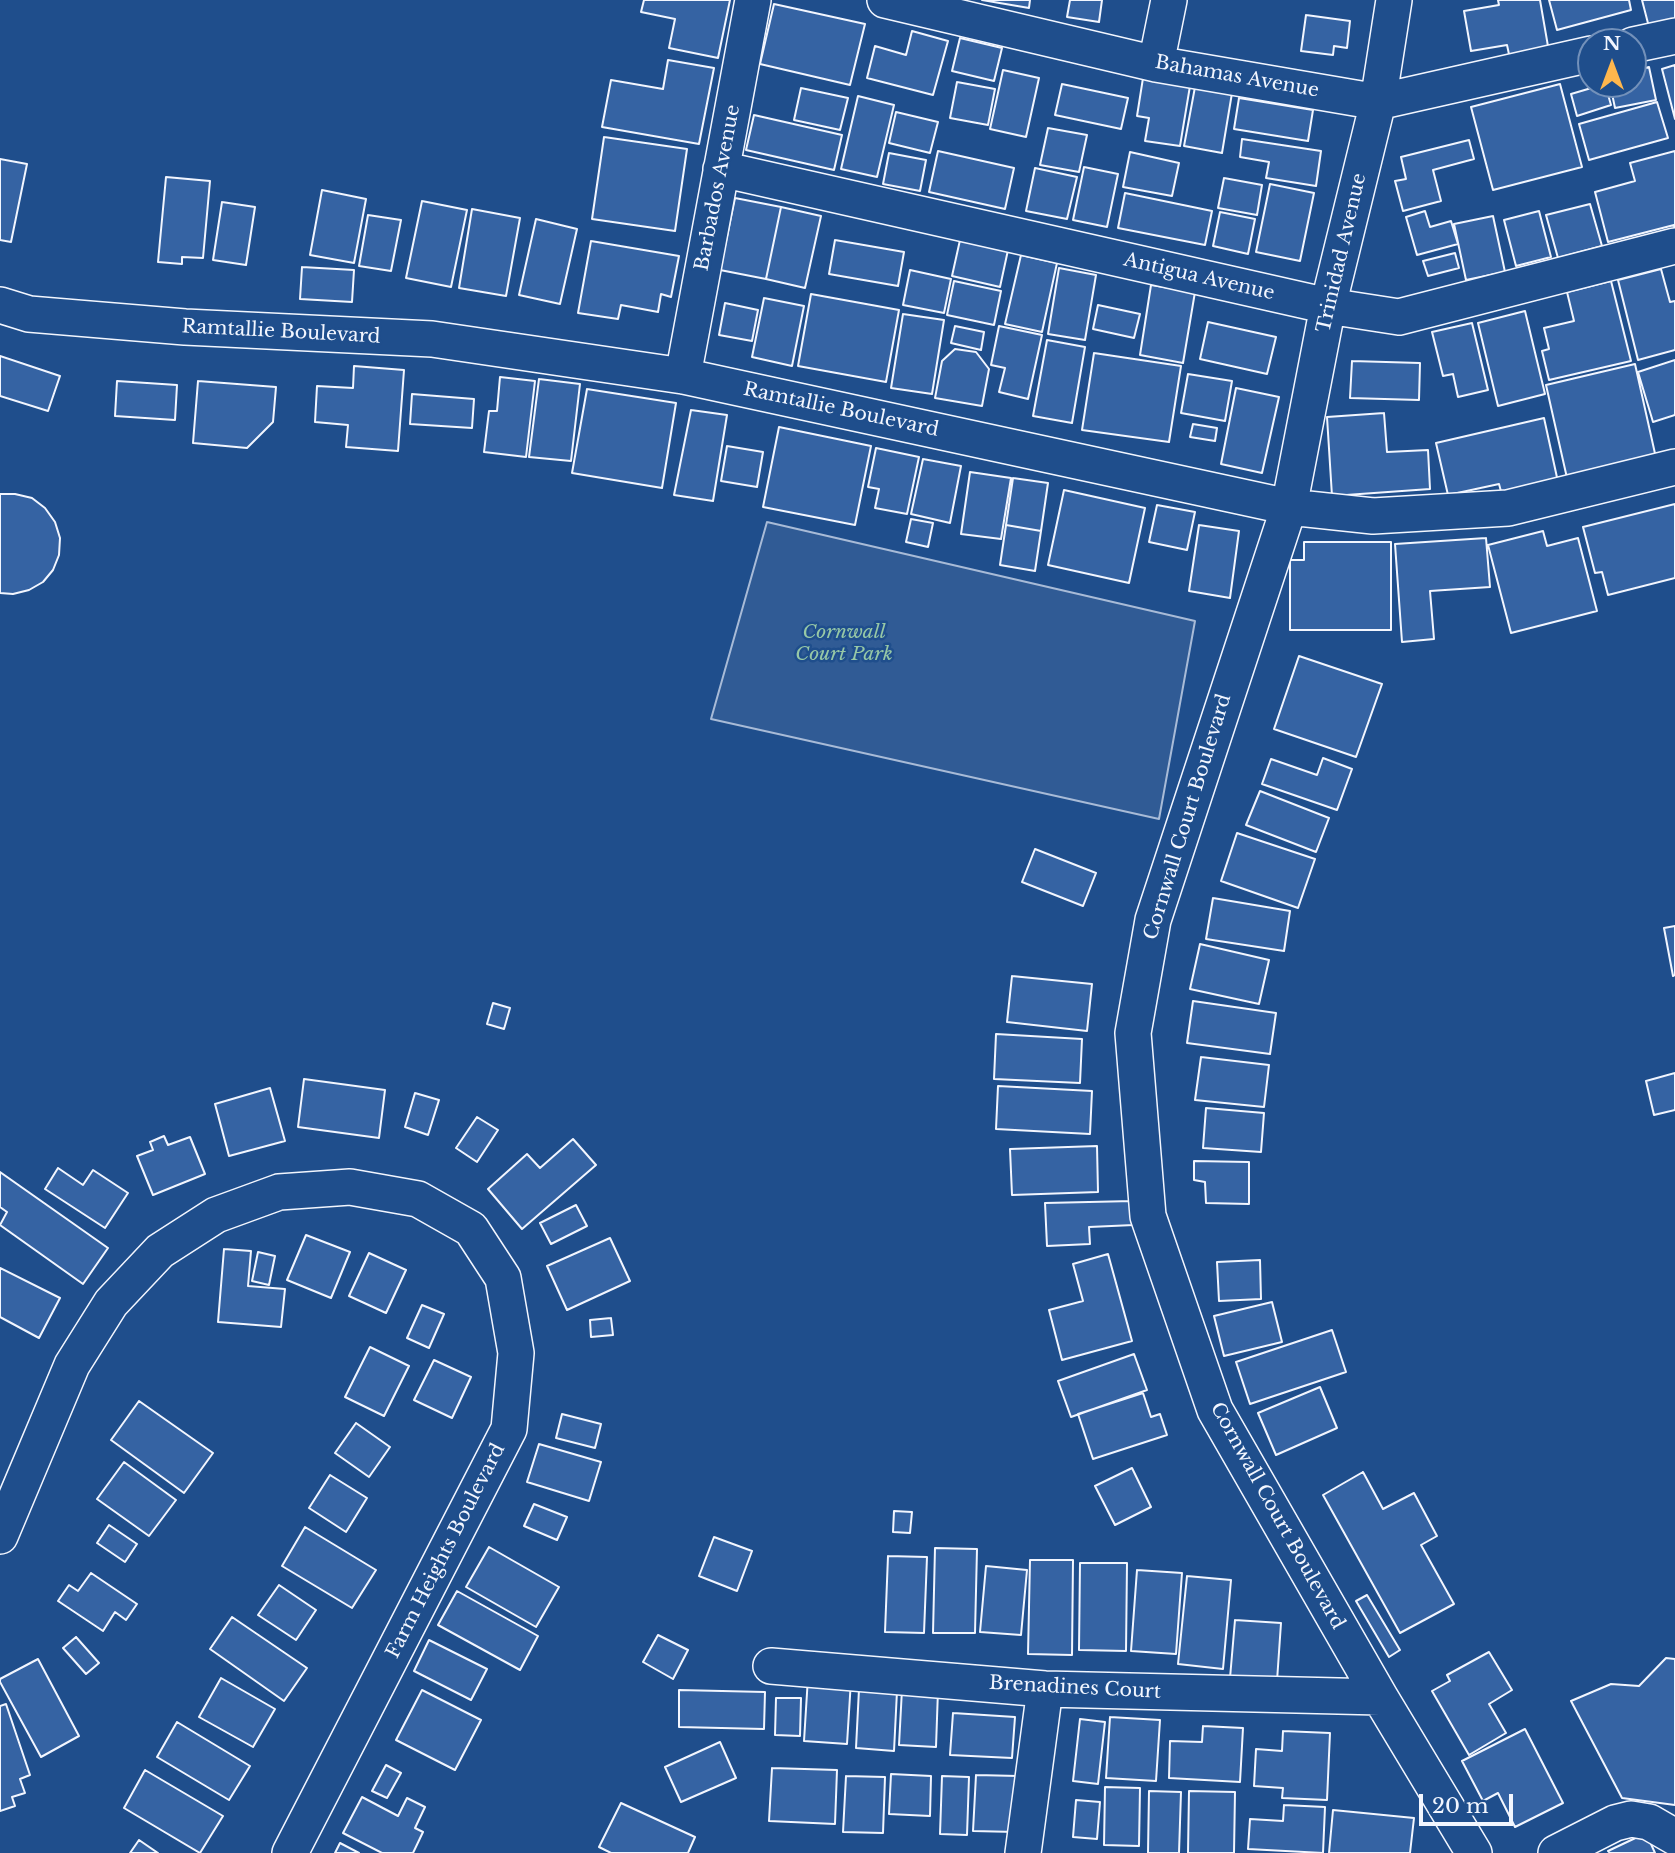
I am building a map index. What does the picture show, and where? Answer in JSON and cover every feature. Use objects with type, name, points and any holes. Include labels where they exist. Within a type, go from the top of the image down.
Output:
[{"type":"street","name":"Barbados Avenue","points":[[683,376],[753,0]]},
{"type":"street","name":"Bahamas Avenue","points":[[885,0],[953,8],[1156,64],[1378,102],[1577,57]]},
{"type":"street","points":[[1156,64],[1169,0]]},
{"type":"street","name":"Trinidad Avenue","points":[[1289,507],[1328,306],[1378,102],[1394,0]]},
{"type":"street","points":[[1647,42],[1675,36]]},
{"type":"street","name":"Antigua Avenue","points":[[721,169],[1328,306],[1399,317],[1675,246]]},
{"type":"street","name":"Ramtallie Boulevard","points":[[0,305],[29,314],[185,327],[432,339],[683,376],[1289,507],[1373,516],[1508,508],[1675,467]]},
{"type":"street","name":"Cornwall Court Boulevard","points":[[1289,507],[1153,920],[1133,1033],[1148,1216],[1215,1410],[1380,1697],[1474,1853]]},
{"type":"street","name":"Farm Heights Boulevard","points":[[0,1536],[72,1365],[111,1303],[160,1251],[216,1215],[279,1192],[350,1187],[418,1199],[471,1229],[503,1278],[516,1353],[509,1429],[290,1853]]},
{"type":"street","name":"Brenadines Court","points":[[771,1666],[1045,1689],[1380,1697]]},
{"type":"street","points":[[1023,1853],[1045,1689]]},
{"type":"street","points":[[1556,1853],[1615,1823],[1631,1819],[1649,1822],[1675,1837]]},
{"type":"shaded area","name":"Cornwall Court Park","points":[[767,522],[1195,621],[1159,819],[711,719]]},
{"type":"building","points":[[644,0],[730,0],[718,58],[669,48],[675,19],[641,12]]},
{"type":"building","points":[[982,0],[1030,0],[1029,8]]},
{"type":"building","points":[[1070,0],[1102,0],[1099,22],[1067,17]]},
{"type":"building","points":[[1498,0],[1540,0],[1549,52],[1510,59],[1507,45],[1471,51],[1464,11],[1499,5]]},
{"type":"building","points":[[1549,0],[1629,0],[1631,10],[1557,30]]},
{"type":"building","points":[[1642,0],[1675,0],[1675,25],[1650,31]]},
{"type":"building","points":[[774,4],[865,24],[850,85],[760,64]]},
{"type":"building","points":[[1306,15],[1350,21],[1347,48],[1334,46],[1333,55],[1301,51]]},
{"type":"building","points":[[912,31],[948,41],[933,95],[867,78],[875,46],[906,55]]},
{"type":"building","points":[[960,38],[1002,48],[994,81],[952,71]]},
{"type":"building","points":[[668,60],[714,68],[699,144],[602,127],[611,80],[663,89]]},
{"type":"building","points":[[1675,65],[1675,119],[1662,69]]},
{"type":"building","points":[[1647,68],[1656,100],[1615,108],[1613,98],[1647,98]]},
{"type":"building","points":[[1003,70],[1039,78],[1026,137],[990,129]]},
{"type":"building","points":[[1143,78],[1190,86],[1180,146],[1145,141],[1149,118],[1137,116]]},
{"type":"building","points":[[957,82],[995,89],[988,125],[950,118]]},
{"type":"building","points":[[1062,84],[1128,98],[1121,129],[1055,115]]},
{"type":"building","points":[[1560,84],[1582,167],[1493,190],[1471,107]]},
{"type":"building","points":[[1195,87],[1232,93],[1222,153],[1184,146]]},
{"type":"building","points":[[801,88],[848,98],[840,130],[794,120]]},
{"type":"building","points":[[1577,92],[1577,98],[1609,98],[1611,105],[1577,116],[1571,94]]},
{"type":"building","points":[[858,96],[894,105],[877,177],[841,169]]},
{"type":"building","points":[[1239,98],[1313,110],[1308,141],[1234,129]]},
{"type":"building","points":[[1657,102],[1668,138],[1589,160],[1579,124]]},
{"type":"building","points":[[896,112],[938,122],[930,153],[889,143]]},
{"type":"building","points":[[754,115],[842,135],[834,170],[746,150]]},
{"type":"building","points":[[1048,128],[1087,135],[1079,172],[1040,165]]},
{"type":"building","points":[[604,137],[687,149],[675,231],[592,219]]},
{"type":"building","points":[[1242,139],[1321,151],[1316,186],[1266,178],[1269,162],[1240,157]]},
{"type":"building","points":[[1469,140],[1474,159],[1433,170],[1441,201],[1403,211],[1395,181],[1406,179],[1401,157]]},
{"type":"building","points":[[938,151],[1014,168],[1005,209],[929,192]]},
{"type":"building","points":[[1675,151],[1675,230],[1674,225],[1608,242],[1595,192],[1635,181],[1630,163]]},
{"type":"building","points":[[1130,152],[1179,163],[1172,196],[1123,187]]},
{"type":"building","points":[[889,153],[926,160],[920,191],[883,184]]},
{"type":"building","points":[[0,159],[27,164],[11,242],[0,240]]},
{"type":"building","points":[[1084,167],[1118,174],[1107,227],[1073,220]]},
{"type":"building","points":[[1035,168],[1077,177],[1067,219],[1026,211]]},
{"type":"building","points":[[166,177],[210,181],[203,258],[182,257],[182,264],[158,262]]},
{"type":"building","points":[[1224,178],[1262,185],[1257,215],[1218,208]]},
{"type":"building","points":[[1270,184],[1314,193],[1300,261],[1256,252]]},
{"type":"building","points":[[322,190],[366,199],[354,263],[310,255]]},
{"type":"building","points":[[1125,193],[1212,211],[1205,245],[1118,228]]},
{"type":"building","points":[[735,198],[781,207],[766,279],[720,270]]},
{"type":"building","points":[[422,201],[467,210],[451,287],[406,278]]},
{"type":"building","points":[[222,202],[255,207],[246,265],[213,260]]},
{"type":"building","points":[[1590,204],[1602,246],[1558,258],[1546,215]]},
{"type":"building","points":[[781,207],[821,216],[805,288],[766,279]]},
{"type":"building","points":[[472,209],[520,218],[506,296],[459,288]]},
{"type":"building","points":[[1425,211],[1430,227],[1451,221],[1458,244],[1417,255],[1406,217]]},
{"type":"building","points":[[1539,211],[1551,257],[1516,266],[1504,220]]},
{"type":"building","points":[[1220,212],[1255,219],[1248,254],[1213,246]]},
{"type":"building","points":[[368,215],[401,220],[391,271],[359,266]]},
{"type":"building","points":[[1493,216],[1505,272],[1466,280],[1454,224]]},
{"type":"building","points":[[536,219],[577,229],[560,304],[519,295]]},
{"type":"building","points":[[835,240],[904,252],[898,286],[829,274]]},
{"type":"building","points":[[960,240],[1008,250],[1000,287],[952,276]]},
{"type":"building","points":[[591,241],[679,256],[671,297],[661,294],[658,312],[621,305],[618,319],[578,313]]},
{"type":"building","points":[[1455,253],[1459,268],[1428,276],[1423,261]]},
{"type":"building","points":[[1021,255],[1057,263],[1042,332],[1005,324]]},
{"type":"building","points":[[302,267],[354,270],[352,302],[300,299]]},
{"type":"building","points":[[1059,268],[1096,275],[1085,340],[1048,334]]},
{"type":"building","points":[[1661,269],[1670,302],[1675,301],[1675,350],[1638,360],[1618,280]]},
{"type":"building","points":[[910,270],[951,279],[944,313],[903,305]]},
{"type":"building","points":[[954,281],[1001,291],[994,325],[947,315]]},
{"type":"building","points":[[1611,281],[1631,361],[1549,380],[1542,351],[1549,349],[1544,328],[1574,321],[1567,292]]},
{"type":"building","points":[[1151,285],[1195,292],[1183,363],[1140,355]]},
{"type":"building","points":[[811,294],[899,310],[886,382],[798,366]]},
{"type":"building","points":[[764,298],[804,306],[792,366],[752,357]]},
{"type":"building","points":[[725,303],[758,310],[752,341],[719,335]]},
{"type":"building","points":[[1098,305],[1140,314],[1134,338],[1093,329]]},
{"type":"building","points":[[1525,311],[1545,394],[1498,406],[1478,323]]},
{"type":"building","points":[[903,314],[944,320],[932,394],[891,388]]},
{"type":"building","points":[[1208,322],[1276,337],[1267,374],[1200,359]]},
{"type":"building","points":[[1472,323],[1488,390],[1458,397],[1453,374],[1443,376],[1432,332]]},
{"type":"building","points":[[955,326],[984,332],[981,350],[951,343]]},
{"type":"building","points":[[999,326],[1042,335],[1028,399],[999,392],[1005,368],[991,365]]},
{"type":"building","points":[[1047,340],[1085,347],[1072,423],[1033,416]]},
{"type":"building","points":[[955,349],[976,352],[989,369],[982,406],[935,398],[942,361]]},
{"type":"building","points":[[1094,353],[1181,366],[1169,442],[1082,430]]},
{"type":"building","points":[[0,356],[60,376],[48,411],[0,396]]},
{"type":"building","points":[[1675,360],[1675,415],[1653,422],[1638,372]]},
{"type":"building","points":[[1352,361],[1420,363],[1419,400],[1350,398]]},
{"type":"building","points":[[1635,364],[1656,458],[1567,478],[1546,385]]},
{"type":"building","points":[[354,366],[404,370],[398,451],[346,447],[348,425],[315,422],[317,386],[353,388]]},
{"type":"building","points":[[1188,374],[1232,381],[1225,421],[1181,413]]},
{"type":"building","points":[[500,377],[535,381],[526,457],[484,452],[489,411],[497,411]]},
{"type":"building","points":[[539,379],[580,384],[571,461],[529,457]]},
{"type":"building","points":[[117,381],[177,385],[175,420],[115,416]]},
{"type":"building","points":[[198,381],[276,387],[273,422],[247,448],[193,443]]},
{"type":"building","points":[[1236,388],[1279,397],[1262,473],[1221,464]]},
{"type":"building","points":[[587,389],[676,403],[662,488],[572,473]]},
{"type":"building","points":[[412,394],[474,399],[472,428],[410,424]]},
{"type":"building","points":[[691,410],[727,415],[713,501],[674,495]]},
{"type":"building","points":[[1384,413],[1387,452],[1428,450],[1430,489],[1332,496],[1327,417]]},
{"type":"building","points":[[1544,418],[1558,482],[1502,495],[1499,484],[1448,495],[1436,443]]},
{"type":"building","points":[[1193,424],[1217,428],[1215,441],[1190,437]]},
{"type":"building","points":[[779,427],[871,446],[855,525],[763,507]]},
{"type":"building","points":[[727,446],[763,452],[757,487],[721,481]]},
{"type":"building","points":[[876,448],[919,457],[907,514],[875,508],[879,489],[868,487]]},
{"type":"building","points":[[923,459],[961,466],[950,523],[911,514]]},
{"type":"building","points":[[970,472],[1011,478],[1001,539],[961,534]]},
{"type":"building","points":[[1013,478],[1048,483],[1041,531],[1006,525]]},
{"type":"building","points":[[1064,490],[1145,508],[1129,583],[1048,565]]},
{"type":"building","points":[[0,494],[32,498],[45,508],[55,522],[60,538],[59,555],[53,570],[43,582],[29,590],[13,594],[0,593]]},
{"type":"building","points":[[1675,504],[1675,578],[1608,595],[1602,572],[1595,573],[1583,527]]},
{"type":"building","points":[[1157,505],[1195,512],[1187,550],[1149,542]]},
{"type":"building","points":[[911,519],[933,523],[928,547],[906,542]]},
{"type":"building","points":[[1006,525],[1041,531],[1035,571],[1000,565]]},
{"type":"building","points":[[1199,525],[1239,531],[1230,598],[1189,591]]},
{"type":"building","points":[[1543,531],[1547,546],[1578,538],[1597,611],[1511,633],[1488,545]]},
{"type":"building","points":[[1486,538],[1490,587],[1430,591],[1434,639],[1402,642],[1395,544]]},
{"type":"building","points":[[1304,542],[1391,542],[1391,630],[1290,630],[1290,560],[1304,560]]},
{"type":"building","points":[[1299,656],[1382,684],[1356,757],[1274,729]]},
{"type":"building","points":[[1323,758],[1352,769],[1337,810],[1262,784],[1271,759],[1317,775]]},
{"type":"building","points":[[1260,791],[1329,818],[1316,852],[1246,825]]},
{"type":"building","points":[[1237,833],[1315,859],[1298,908],[1221,881]]},
{"type":"building","points":[[1035,849],[1096,873],[1083,906],[1022,882]]},
{"type":"building","points":[[1213,898],[1290,911],[1284,951],[1206,939]]},
{"type":"building","points":[[1675,926],[1675,975],[1673,976],[1664,928]]},
{"type":"building","points":[[1200,944],[1269,960],[1259,1004],[1190,989]]},
{"type":"building","points":[[1012,976],[1092,984],[1087,1031],[1007,1022]]},
{"type":"building","points":[[1193,1001],[1276,1013],[1270,1054],[1187,1043]]},
{"type":"building","points":[[493,1003],[510,1008],[504,1029],[487,1024]]},
{"type":"building","points":[[996,1034],[1082,1039],[1080,1083],[994,1079]]},
{"type":"building","points":[[1201,1057],[1269,1065],[1264,1107],[1195,1100]]},
{"type":"building","points":[[1675,1073],[1675,1110],[1654,1115],[1646,1081]]},
{"type":"building","points":[[304,1079],[385,1090],[379,1138],[298,1127]]},
{"type":"building","points":[[998,1086],[1092,1091],[1090,1134],[996,1129]]},
{"type":"building","points":[[270,1088],[285,1141],[229,1156],[215,1104]]},
{"type":"building","points":[[415,1093],[439,1100],[428,1135],[405,1127]]},
{"type":"building","points":[[1206,1108],[1264,1113],[1261,1152],[1203,1148]]},
{"type":"building","points":[[477,1117],[498,1130],[477,1162],[456,1148]]},
{"type":"building","points":[[164,1136],[168,1145],[190,1137],[205,1174],[153,1195],[137,1156],[153,1150],[150,1142]]},
{"type":"building","points":[[573,1139],[596,1165],[522,1229],[488,1189],[527,1154],[540,1168]]},
{"type":"building","points":[[1097,1146],[1098,1192],[1012,1195],[1010,1149]]},
{"type":"building","points":[[1194,1161],[1249,1162],[1249,1204],[1206,1203],[1205,1182],[1194,1180]]},
{"type":"building","points":[[58,1168],[83,1185],[93,1170],[128,1193],[105,1228],[45,1189]]},
{"type":"building","points":[[0,1172],[108,1248],[83,1284],[0,1225],[7,1212],[0,1207]]},
{"type":"building","points":[[1133,1201],[1134,1225],[1089,1227],[1090,1244],[1047,1246],[1045,1203]]},
{"type":"building","points":[[576,1205],[587,1226],[551,1244],[540,1223]]},
{"type":"building","points":[[306,1235],[350,1252],[331,1298],[287,1280]]},
{"type":"building","points":[[610,1238],[630,1281],[567,1310],[547,1266]]},
{"type":"building","points":[[224,1249],[251,1251],[248,1286],[285,1289],[281,1327],[218,1322]]},
{"type":"building","points":[[258,1252],[275,1256],[269,1285],[252,1281]]},
{"type":"building","points":[[369,1253],[406,1270],[386,1313],[349,1296]]},
{"type":"building","points":[[1108,1254],[1132,1341],[1062,1360],[1049,1310],[1083,1301],[1073,1264]]},
{"type":"building","points":[[1260,1260],[1261,1299],[1219,1301],[1217,1262]]},
{"type":"building","points":[[0,1268],[60,1298],[39,1338],[0,1317]]},
{"type":"building","points":[[1272,1302],[1282,1342],[1224,1356],[1214,1316]]},
{"type":"building","points":[[422,1305],[444,1314],[429,1348],[407,1338]]},
{"type":"building","points":[[611,1318],[613,1335],[591,1337],[590,1320]]},
{"type":"building","points":[[1332,1330],[1346,1372],[1250,1404],[1236,1362]]},
{"type":"building","points":[[370,1347],[409,1366],[384,1416],[345,1397]]},
{"type":"building","points":[[1134,1354],[1147,1390],[1071,1417],[1058,1381]]},
{"type":"building","points":[[434,1360],[471,1377],[452,1418],[414,1400]]},
{"type":"building","points":[[1320,1387],[1337,1428],[1276,1455],[1258,1413]]},
{"type":"building","points":[[1143,1393],[1151,1417],[1160,1414],[1167,1435],[1093,1459],[1078,1414]]},
{"type":"building","points":[[139,1401],[213,1453],[184,1493],[111,1440]]},
{"type":"building","points":[[562,1414],[601,1424],[595,1448],[556,1438]]},
{"type":"building","points":[[356,1423],[390,1447],[369,1477],[335,1453]]},
{"type":"building","points":[[539,1444],[601,1462],[589,1501],[527,1482]]},
{"type":"building","points":[[124,1462],[176,1500],[149,1536],[97,1499]]},
{"type":"building","points":[[1132,1468],[1151,1507],[1115,1525],[1095,1486]]},
{"type":"building","points":[[1363,1472],[1383,1509],[1414,1493],[1437,1536],[1421,1545],[1454,1604],[1400,1633],[1323,1495]]},
{"type":"building","points":[[330,1475],[367,1498],[346,1532],[309,1508]]},
{"type":"building","points":[[534,1504],[567,1517],[557,1540],[524,1526]]},
{"type":"building","points":[[894,1511],[912,1512],[910,1533],[893,1532]]},
{"type":"building","points":[[109,1525],[137,1544],[125,1562],[97,1543]]},
{"type":"building","points":[[305,1527],[376,1570],[352,1608],[282,1566]]},
{"type":"building","points":[[714,1537],[752,1551],[737,1591],[699,1576]]},
{"type":"building","points":[[489,1547],[559,1587],[536,1627],[466,1587]]},
{"type":"building","points":[[935,1548],[977,1549],[975,1633],[933,1633]]},
{"type":"building","points":[[888,1556],[927,1557],[924,1633],[885,1632]]},
{"type":"building","points":[[1030,1560],[1073,1560],[1072,1655],[1028,1654]]},
{"type":"building","points":[[1080,1563],[1127,1563],[1126,1651],[1079,1650]]},
{"type":"building","points":[[986,1566],[1027,1570],[1021,1635],[980,1632]]},
{"type":"building","points":[[1137,1570],[1182,1573],[1176,1654],[1131,1651]]},
{"type":"building","points":[[91,1573],[137,1604],[126,1620],[115,1612],[103,1631],[58,1601],[69,1585],[78,1591]]},
{"type":"building","points":[[1187,1576],[1231,1580],[1223,1669],[1178,1664]]},
{"type":"building","points":[[279,1585],[316,1610],[296,1640],[258,1615]]},
{"type":"building","points":[[457,1591],[538,1636],[520,1670],[438,1625]]},
{"type":"building","points":[[1367,1595],[1400,1650],[1389,1657],[1356,1601]]},
{"type":"building","points":[[232,1617],[307,1668],[284,1701],[210,1649]]},
{"type":"building","points":[[1235,1620],[1281,1623],[1277,1681],[1230,1678]]},
{"type":"building","points":[[658,1635],[688,1650],[673,1679],[643,1662]]},
{"type":"building","points":[[76,1637],[99,1663],[86,1674],[63,1648]]},
{"type":"building","points":[[429,1640],[487,1669],[471,1700],[414,1671]]},
{"type":"building","points":[[1489,1652],[1512,1690],[1489,1704],[1506,1733],[1469,1755],[1432,1691],[1450,1681],[1447,1675]]},
{"type":"building","points":[[1666,1658],[1675,1659],[1675,1805],[1622,1798],[1571,1701],[1611,1684],[1639,1686]]},
{"type":"building","points":[[38,1659],[79,1736],[41,1757],[0,1682],[0,1679]]},
{"type":"building","points":[[808,1677],[851,1680],[847,1744],[804,1741]]},
{"type":"building","points":[[221,1678],[275,1709],[253,1747],[199,1717]]},
{"type":"building","points":[[859,1689],[897,1691],[894,1751],[856,1748]]},
{"type":"building","points":[[902,1689],[938,1690],[936,1747],[899,1745]]},
{"type":"building","points":[[422,1690],[481,1720],[455,1770],[396,1740]]},
{"type":"building","points":[[679,1690],[765,1692],[764,1729],[679,1727]]},
{"type":"building","points":[[776,1698],[801,1698],[800,1736],[775,1735]]},
{"type":"building","points":[[6,1704],[30,1775],[20,1779],[25,1793],[12,1797],[15,1806],[0,1811],[0,1706]]},
{"type":"building","points":[[953,1713],[1015,1717],[1012,1758],[950,1755]]},
{"type":"building","points":[[1110,1717],[1160,1720],[1156,1781],[1106,1778]]},
{"type":"building","points":[[1080,1719],[1105,1722],[1098,1784],[1073,1781]]},
{"type":"building","points":[[177,1722],[250,1766],[229,1800],[157,1757]]},
{"type":"building","points":[[1203,1726],[1243,1728],[1240,1782],[1169,1778],[1170,1741],[1202,1742]]},
{"type":"building","points":[[1525,1729],[1563,1803],[1515,1827],[1498,1793],[1483,1801],[1462,1761]]},
{"type":"building","points":[[1283,1731],[1330,1733],[1327,1800],[1282,1798],[1283,1788],[1254,1786],[1256,1749],[1282,1751]]},
{"type":"building","points":[[720,1742],[736,1778],[681,1802],[665,1767]]},
{"type":"building","points":[[386,1765],[401,1773],[387,1798],[372,1791]]},
{"type":"building","points":[[772,1768],[837,1770],[835,1824],[769,1821]]},
{"type":"building","points":[[145,1770],[223,1816],[200,1853],[124,1808]]},
{"type":"building","points":[[891,1774],[931,1776],[930,1816],[889,1814]]},
{"type":"building","points":[[976,1775],[1018,1776],[1016,1832],[973,1831]]},
{"type":"building","points":[[846,1776],[885,1777],[883,1833],[843,1832]]},
{"type":"building","points":[[942,1776],[969,1777],[967,1835],[940,1834]]},
{"type":"building","points":[[1105,1787],[1140,1788],[1139,1846],[1104,1845]]},
{"type":"building","points":[[1149,1791],[1181,1792],[1179,1853],[1148,1853]]},
{"type":"building","points":[[1189,1791],[1235,1792],[1234,1853],[1188,1853]]},
{"type":"building","points":[[362,1797],[398,1816],[407,1798],[425,1807],[415,1828],[423,1832],[413,1853],[382,1853],[343,1833]]},
{"type":"building","points":[[1076,1800],[1100,1802],[1097,1839],[1073,1837]]},
{"type":"building","points":[[621,1803],[695,1837],[688,1853],[611,1853],[599,1847]]},
{"type":"building","points":[[1284,1805],[1325,1807],[1323,1853],[1248,1849],[1250,1819],[1283,1821]]},
{"type":"building","points":[[1333,1810],[1414,1818],[1410,1853],[1329,1853]]},
{"type":"building","points":[[1646,1833],[1655,1853],[1608,1851]]},
{"type":"building","points":[[139,1840],[158,1853],[130,1853]]},
{"type":"building","points":[[340,1843],[359,1853],[335,1853]]}]
